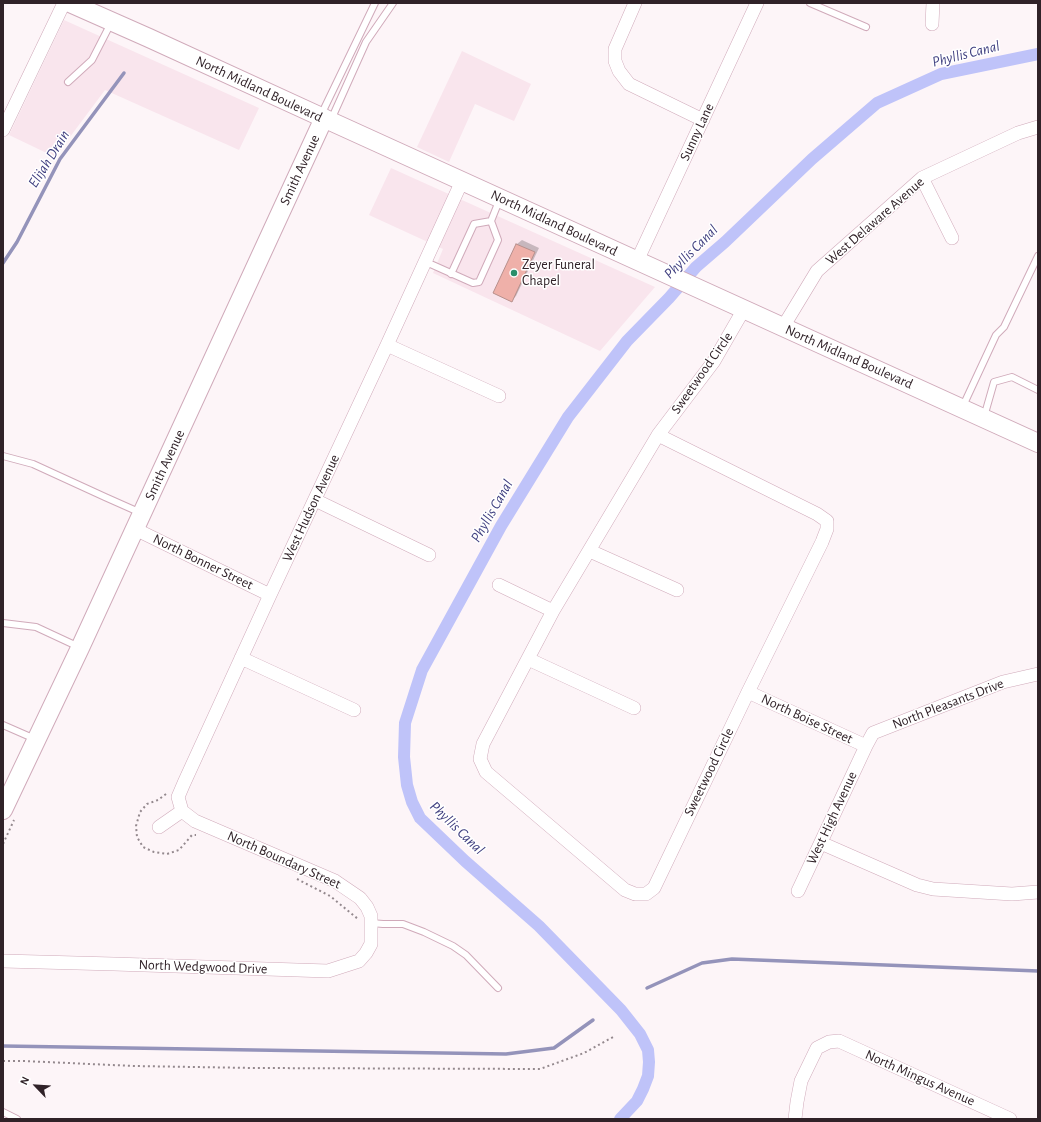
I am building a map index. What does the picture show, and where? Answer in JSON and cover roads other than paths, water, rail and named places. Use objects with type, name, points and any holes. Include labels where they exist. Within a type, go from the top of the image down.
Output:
[{"type":"main road","name":"North Midland Boulevard","points":[[70,3],[1038,443]]},
{"type":"main road","name":"Smith Avenue","points":[[3,810],[80,648],[325,119]]},
{"type":"street","points":[[3,130],[64,3]]},
{"type":"street","points":[[635,3],[614,49],[615,61],[619,71],[629,84],[703,120]]},
{"type":"street","name":"Sunny Lane","points":[[637,261],[757,3]]},
{"type":"street","points":[[932,24],[933,3]]},
{"type":"street","name":"West Delaware Avenue","points":[[783,327],[817,271],[922,178],[1018,133],[1038,127]]},
{"type":"street","points":[[922,178],[952,238]]},
{"type":"street","name":"West Hudson Avenue","points":[[182,810],[178,798],[184,783],[270,595],[426,262],[462,181]]},
{"type":"street","name":"Sweetwood Circle","points":[[658,435],[817,514],[827,521],[827,529],[654,888],[646,894],[635,894],[625,890],[486,772],[480,759],[483,744],[553,611],[658,435],[714,361],[744,310]]},
{"type":"street","points":[[387,345],[499,396]]},
{"type":"street","points":[[315,500],[429,555]]},
{"type":"street","name":"North Bonner Street","points":[[139,521],[270,595]]},
{"type":"street","points":[[590,550],[677,590]]},
{"type":"street","points":[[499,585],[553,611]]},
{"type":"street","points":[[241,658],[354,710]]},
{"type":"street","points":[[528,659],[634,708]]},
{"type":"street","name":"North Pleasants Drive","points":[[866,746],[873,732],[1003,682],[1038,674]]},
{"type":"street","name":"North Boise Street","points":[[748,692],[866,746]]},
{"type":"street","name":"West High Avenue","points":[[798,891],[866,746]]},
{"type":"street","points":[[159,827],[182,810]]},
{"type":"street","name":"North Boundary Street","points":[[182,810],[195,821],[335,881],[360,898],[367,907],[371,916],[365,921]]},
{"type":"street","points":[[821,843],[922,887],[1012,894],[1038,892]]},
{"type":"street","name":"North Wedgwood Drive","points":[[3,961],[328,971],[358,961],[362,957],[371,944],[365,921]]},
{"type":"street","name":"North Mingus Avenue","points":[[795,1119],[801,1081],[817,1048],[829,1042],[840,1042],[1010,1119]]},
{"type":"lane","name":"Smith Avenue","points":[[325,119],[374,3]]},
{"type":"lane","points":[[325,119],[366,42],[393,3]]},
{"type":"lane","points":[[810,3],[866,28]]},
{"type":"lane","points":[[68,82],[92,60],[112,21]]},
{"type":"lane","points":[[426,262],[473,283],[479,282],[498,240],[491,221],[500,198]]},
{"type":"lane","points":[[452,274],[474,224],[491,221]]},
{"type":"lane","points":[[962,408],[996,335],[1004,327],[1038,256]]},
{"type":"lane","points":[[984,418],[994,382],[1012,377],[1038,390]]},
{"type":"lane","points":[[3,456],[33,464],[105,497],[139,521]]},
{"type":"lane","points":[[3,623],[36,627],[80,648]]},
{"type":"lane","points":[[3,725],[36,740]]},
{"type":"lane","points":[[365,921],[383,924],[403,924],[453,946],[466,955],[498,988]]},
{"type":"lane","points":[[3,1112],[17,1119]]},
{"type":"waterway","name":"Phyllis Canal","points":[[620,1119],[637,1101],[648,1076],[648,1050],[640,1034],[621,1010],[539,926],[465,861],[420,818],[412,802],[407,785],[404,757],[405,723],[422,670],[501,526],[568,417],[627,341],[669,298],[696,267],[725,242],[812,159],[877,103],[941,74],[1038,54]]},
{"type":"waterway","name":"Elijah Drain","points":[[3,263],[17,242],[60,159],[124,73]]},
{"type":"waterway","points":[[647,988],[702,963],[732,959],[1038,971]]},
{"type":"waterway","points":[[3,1046],[506,1054],[554,1048],[593,1020]]},
{"type":"place","name":"Zeyer Funeral Chapel","points":[[514,273]]}]
